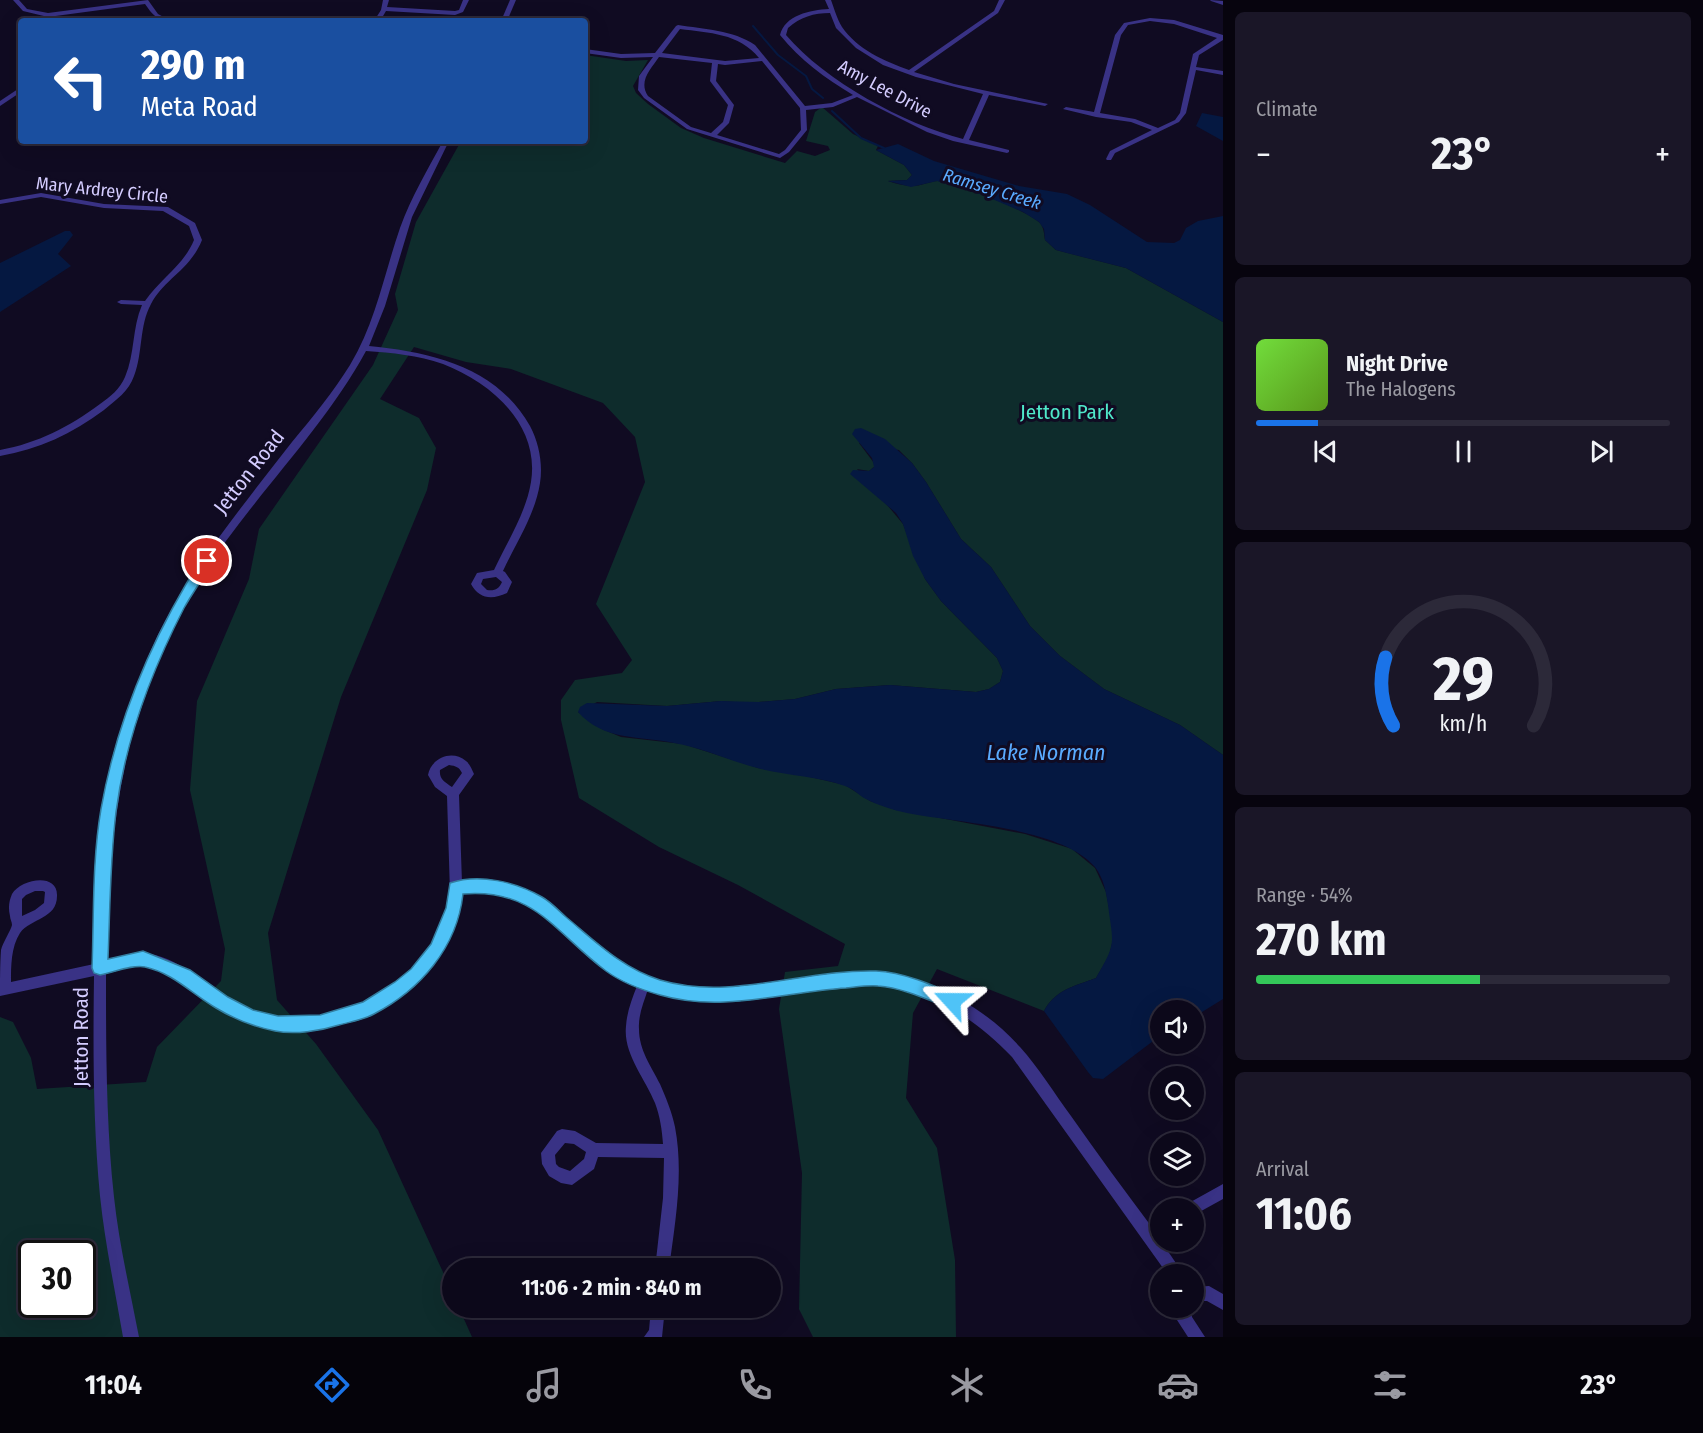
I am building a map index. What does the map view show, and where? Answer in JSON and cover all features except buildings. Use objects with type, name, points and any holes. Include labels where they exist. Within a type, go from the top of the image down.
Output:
[{"type":"street","points":[[16,0],[25,10],[48,15],[146,1],[156,15],[162,18]]},
{"type":"street","points":[[379,18],[386,0]]},
{"type":"street","points":[[384,9],[455,13],[461,11],[466,0]]},
{"type":"street","points":[[505,18],[513,0]]},
{"type":"street","points":[[828,0],[830,11],[844,33],[857,46],[909,73],[987,93],[1045,104]]},
{"type":"street","points":[[909,73],[996,12],[1002,0]]},
{"type":"street","points":[[1213,0],[1223,3]]},
{"type":"street","name":"Amy Lee Drive","points":[[830,11],[812,12],[800,16],[784,27],[783,35],[819,69],[858,95],[930,130],[1007,151]]},
{"type":"street","points":[[1096,115],[1118,35],[1126,24],[1135,20],[1159,19],[1222,38]]},
{"type":"street","points":[[678,27],[740,38],[753,46],[763,59],[803,108],[804,130],[780,156],[711,136],[679,122],[646,97],[641,90],[642,76],[678,27]]},
{"type":"street","points":[[1109,159],[1112,152],[1177,121],[1183,113],[1196,54],[1222,38]]},
{"type":"street","points":[[588,51],[715,63],[763,59]]},
{"type":"street","points":[[711,136],[726,123],[730,105],[714,81],[715,63]]},
{"type":"street","points":[[1192,68],[1223,73]]},
{"type":"street","points":[[965,141],[987,93]]},
{"type":"street","points":[[0,104],[18,94]]},
{"type":"street","points":[[803,108],[833,105],[858,95]]},
{"type":"street","points":[[1066,109],[1133,120],[1158,130]]},
{"type":"street","name":"Jetton Road","points":[[131,1337],[113,1239],[104,1165],[100,1089],[103,867],[109,810],[121,750],[150,666],[179,605],[219,542],[333,396],[364,348],[378,312],[405,225],[445,144]]},
{"type":"street","name":"Mary Ardrey Circle","points":[[0,202],[25,196],[51,196],[104,206],[165,209],[188,221],[197,235],[195,249],[147,303],[130,376],[120,392],[88,418],[62,434],[33,446],[0,453]]},
{"type":"street","points":[[122,302],[147,303]]},
{"type":"street","points":[[364,348],[424,356],[465,371],[504,397],[526,423],[533,443],[536,479],[519,527],[497,573]]},
{"type":"street","points":[[18,926],[9,941],[2,989],[143,959],[184,975],[222,1003],[247,1016],[278,1024],[320,1023],[367,1009],[401,988],[417,974],[437,949],[446,932],[454,908],[456,888],[453,794]]},
{"type":"street","points":[[456,888],[485,885],[525,896],[554,914],[590,950],[612,966],[661,988],[720,996],[825,981],[878,978],[925,989],[964,1007],[993,1027],[1017,1053],[1150,1225]]},
{"type":"street","points":[[645,982],[634,1006],[631,1040],[664,1110],[670,1151],[663,1258]]},
{"type":"street","points":[[594,1150],[670,1151]]},
{"type":"street","points":[[1204,1202],[1223,1191]]},
{"type":"street","points":[[1204,1293],[1209,1293],[1223,1303]]},
{"type":"street","points":[[656,1336],[657,1318]]},
{"type":"street","points":[[1185,1318],[1197,1337]]},
{"type":"green space","name":"Jetton Park","points":[[588,55],[626,61],[648,60],[633,86],[636,93],[648,104],[681,128],[704,138],[785,163],[797,151],[815,156],[830,150],[828,146],[806,141],[815,112],[822,107],[853,134],[878,146],[876,150],[904,165],[912,175],[907,180],[888,181],[911,186],[938,181],[991,198],[1021,211],[1040,223],[1045,240],[1056,250],[1126,268],[1223,322],[1223,755],[1180,725],[1104,689],[1060,656],[1030,626],[991,567],[961,539],[912,463],[899,450],[859,443],[874,463],[874,467],[869,471],[857,469],[903,524],[925,579],[941,601],[997,658],[1003,671],[1000,682],[989,689],[976,692],[890,685],[836,689],[795,699],[747,703],[721,701],[667,706],[597,702],[578,712],[602,729],[621,737],[683,744],[758,768],[845,785],[870,801],[893,809],[1025,834],[1072,849],[1095,868],[1106,892],[1114,935],[1109,956],[1096,978],[1060,993],[1044,1011],[937,969],[913,1013],[906,1098],[937,1148],[955,1260],[956,1337],[813,1337],[799,1309],[802,1173],[779,1009],[785,972],[838,966],[845,944],[738,885],[659,847],[579,798],[561,720],[561,700],[575,680],[622,673],[632,660],[596,604],[645,482],[635,437],[603,403],[511,369],[466,362],[414,347],[380,399],[419,418],[436,448],[427,490],[341,697],[268,933],[277,1000],[316,1044],[378,1130],[442,1270],[442,1318],[463,1318],[472,1337],[0,1337],[0,1017],[13,1022],[31,1058],[37,1089],[146,1082],[157,1047],[221,981],[225,949],[190,790],[197,701],[249,579],[259,529],[373,365],[398,310],[395,294],[416,222],[459,144],[588,144]]},
{"type":"water","points":[[1202,113],[1223,117],[1223,141],[1196,126]]},
{"type":"water","points":[[898,144],[934,161],[1019,186],[1067,194],[1090,205],[1147,242],[1174,243],[1180,240],[1186,228],[1198,221],[1223,216],[1223,322],[1126,268],[1056,250],[1045,240],[1044,229],[1039,222],[1023,212],[983,195],[937,181],[911,187],[888,181],[907,180],[912,175],[904,165],[876,150]]},
{"type":"water","points":[[65,231],[70,231],[73,235],[58,254],[71,266],[0,312],[0,263]]},
{"type":"water","name":"Lake Norman","points":[[861,428],[885,439],[912,463],[961,539],[991,567],[1030,626],[1060,656],[1104,689],[1180,725],[1223,755],[1223,999],[1204,1011],[1204,1000],[1150,1000],[1150,1043],[1103,1079],[1093,1078],[1044,1011],[1060,993],[1096,978],[1112,943],[1107,900],[1101,876],[1095,867],[1079,854],[1058,843],[1034,835],[891,809],[869,801],[850,788],[835,783],[761,769],[685,745],[611,733],[588,721],[578,712],[580,707],[587,703],[667,706],[721,701],[759,702],[795,699],[836,689],[890,685],[976,692],[989,689],[1000,682],[1003,671],[997,658],[941,601],[925,579],[913,556],[903,524],[896,513],[850,474],[853,470],[869,471],[874,467],[872,458],[852,434],[855,429]]},
{"type":"waterway","name":"Ramsey Creek","points":[[753,26],[778,55],[806,76],[812,89],[823,98]]},
{"type":"waterway","name":"Ramsey Creek","points":[[832,111],[861,138],[884,148]]},
{"type":"route","points":[[207,561],[166,630],[134,706],[121,750],[113,783],[103,867],[100,968],[143,959],[164,965],[184,975],[222,1003],[262,1021],[298,1025],[320,1023],[367,1009],[401,988],[417,974],[437,949],[446,932],[454,908],[456,888],[485,885],[501,888],[537,902],[554,914],[590,950],[612,966],[661,988],[720,996],[825,981],[878,978],[925,989],[952,1001]]}]
